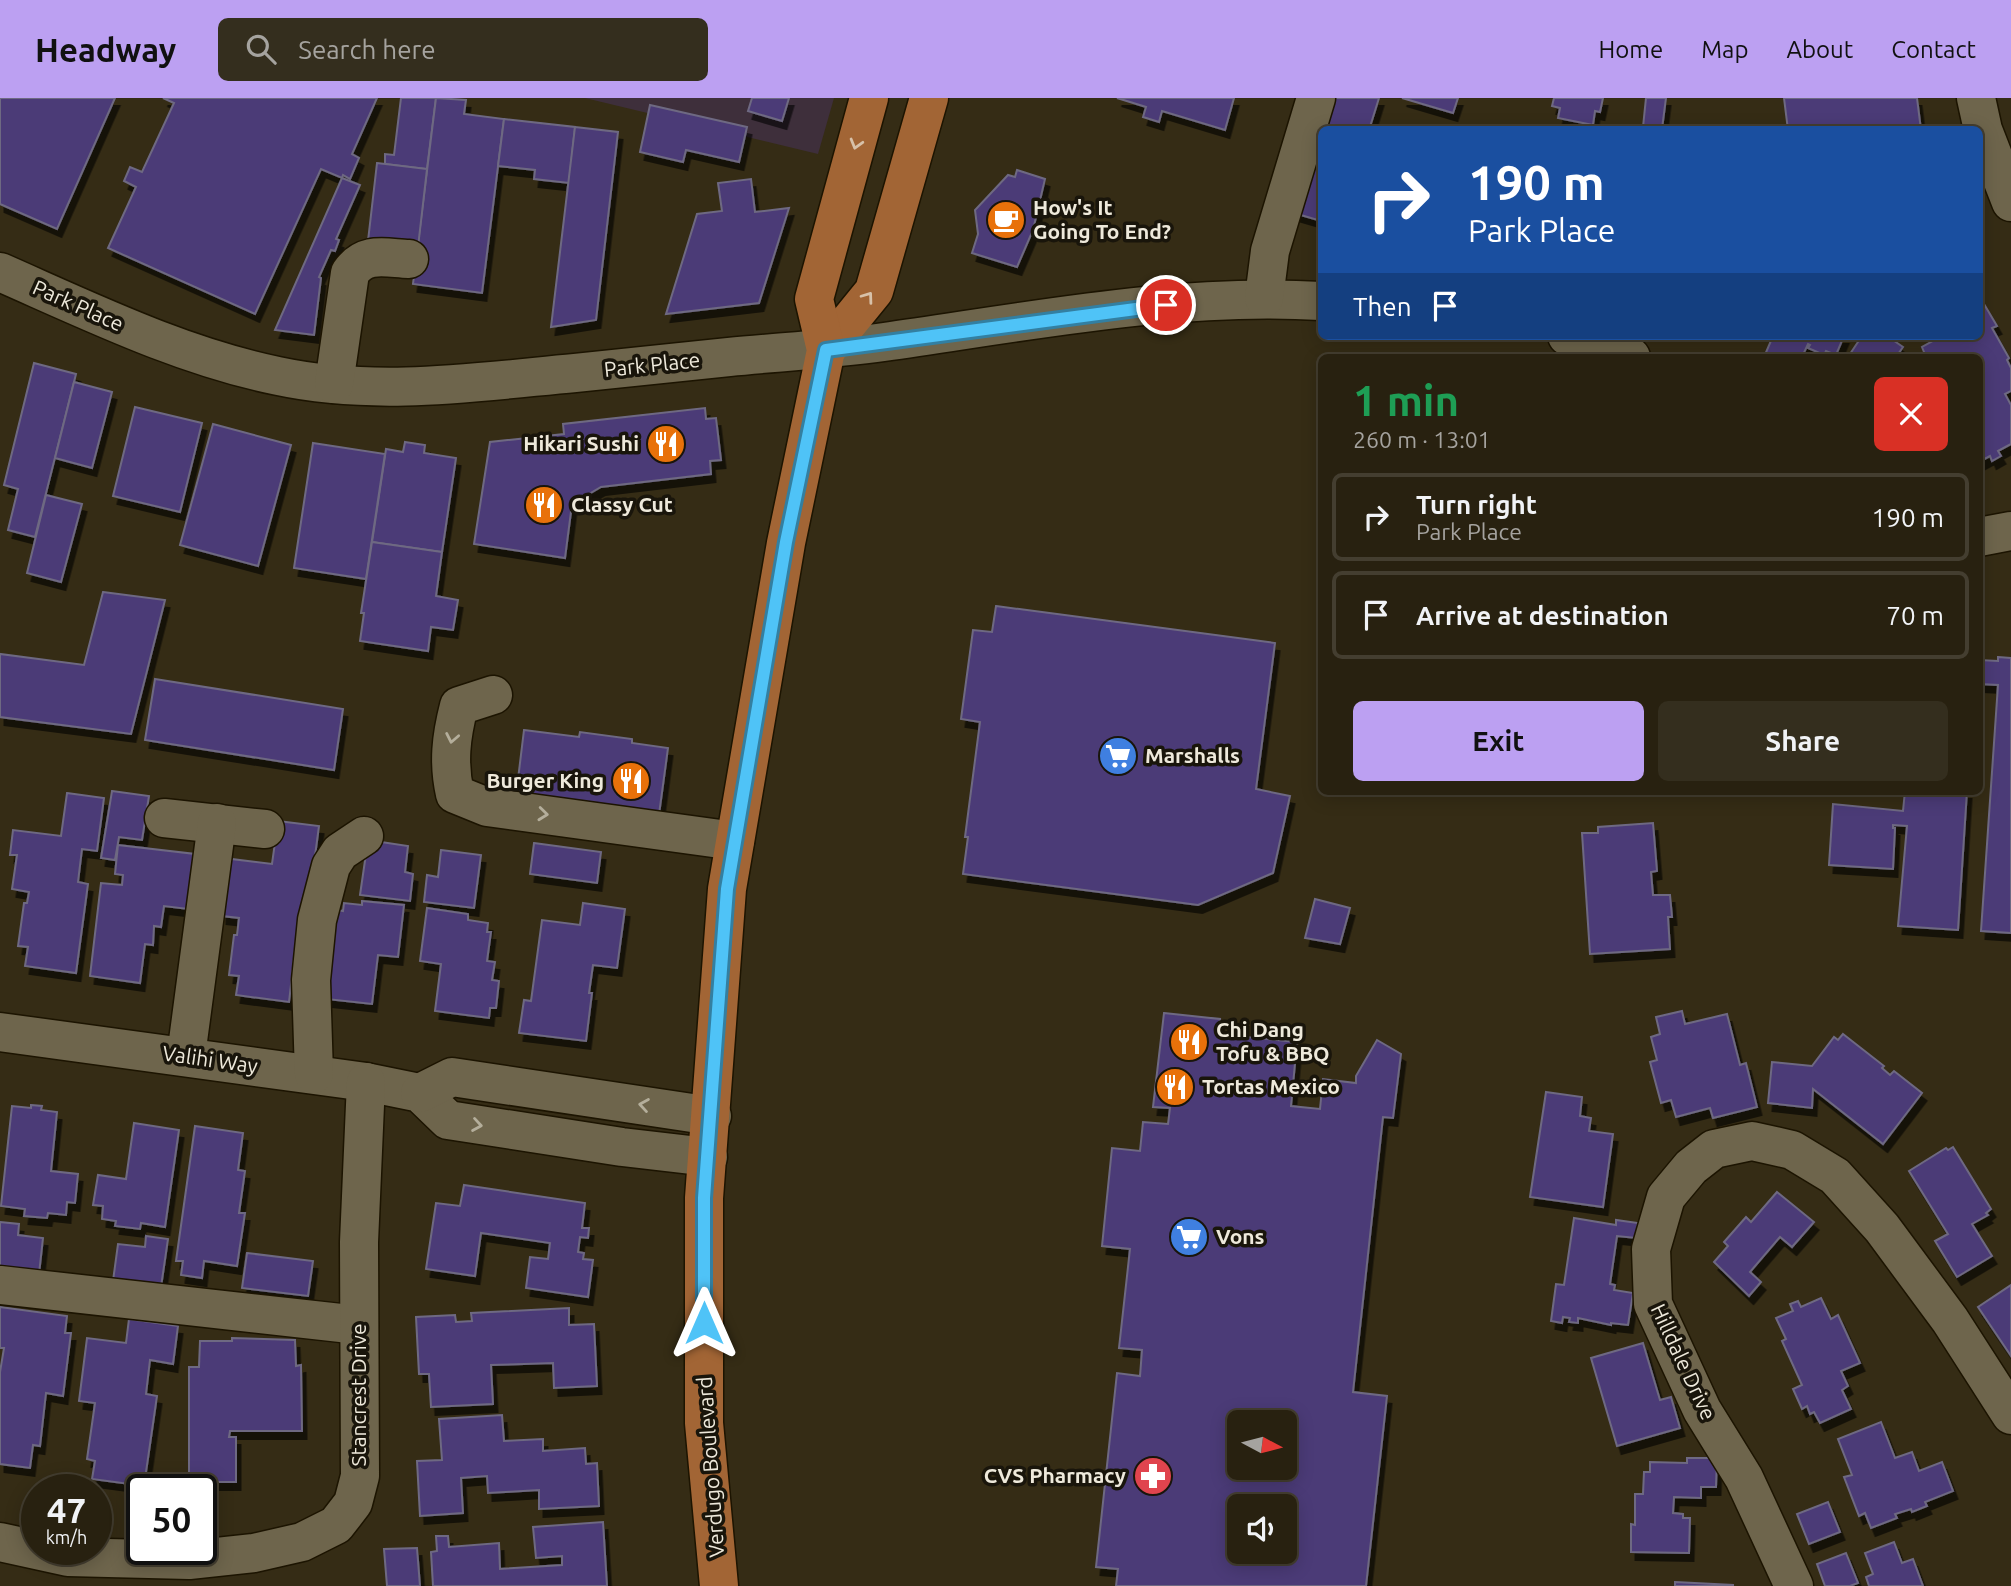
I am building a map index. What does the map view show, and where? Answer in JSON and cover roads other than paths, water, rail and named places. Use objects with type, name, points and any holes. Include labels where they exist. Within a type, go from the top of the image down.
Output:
[{"type":"main road","name":"Verdugo Boulevard","points":[[719,1586],[704,1423],[704,1198],[727,889],[786,542],[826,350],[814,299],[869,98]]},
{"type":"main road","name":"Verdugo Boulevard","points":[[826,350],[874,290],[929,98]]},
{"type":"street","points":[[1264,298],[1270,251],[1316,98]]},
{"type":"street","points":[[1976,98],[1982,126]]},
{"type":"street","points":[[1983,130],[2011,202]]},
{"type":"street","points":[[334,384],[350,273],[358,261],[370,258],[409,259]]},
{"type":"street","name":"Park Place","points":[[0,272],[146,336],[279,377],[334,384],[435,387],[733,356],[826,350],[1142,306],[1264,298],[1318,301]]},
{"type":"street","points":[[1579,340],[1623,354]]},
{"type":"street","points":[[1983,536],[2011,531]]},
{"type":"street","points":[[493,695],[459,706],[450,751],[455,794],[487,807],[735,841]]},
{"type":"street","points":[[164,818],[265,829]]},
{"type":"street","points":[[186,1056],[217,823]]},
{"type":"street","points":[[314,1073],[311,980],[317,920],[331,866],[340,852],[363,836]]},
{"type":"street","name":"Valihi Way","points":[[0,1032],[314,1073],[420,1093]]},
{"type":"street","points":[[708,1157],[622,1147],[448,1120],[420,1093],[452,1077],[712,1116]]},
{"type":"street","name":"Stancrest Drive","points":[[0,1542],[68,1557],[188,1560],[254,1553],[302,1542],[336,1525],[353,1503],[360,1476],[359,1242],[366,1082]]},
{"type":"street","name":"Hilldale Drive","points":[[1794,1586],[1744,1478],[1702,1410],[1653,1304],[1651,1250],[1666,1197],[1691,1167],[1706,1154],[1714,1149],[1752,1141],[1793,1150],[1835,1176],[1882,1228],[1950,1320],[2011,1415]]},
{"type":"street","points":[[0,1285],[359,1325]]},
{"type":"place","name":"How's It Going To End?","points":[[1006,220]]},
{"type":"place","name":"Hikari Sushi","points":[[666,444]]},
{"type":"place","name":"Classy Cut","points":[[544,505]]},
{"type":"place","name":"Marshalls","points":[[1118,756]]},
{"type":"place","name":"Burger King","points":[[631,781]]},
{"type":"place","name":"Chi Dang Tofu & BBQ","points":[[1189,1042]]},
{"type":"place","name":"Tortas Mexico","points":[[1175,1087]]},
{"type":"place","name":"Vons","points":[[1189,1237]]},
{"type":"place","name":"CVS Pharmacy","points":[[1153,1476]]}]
